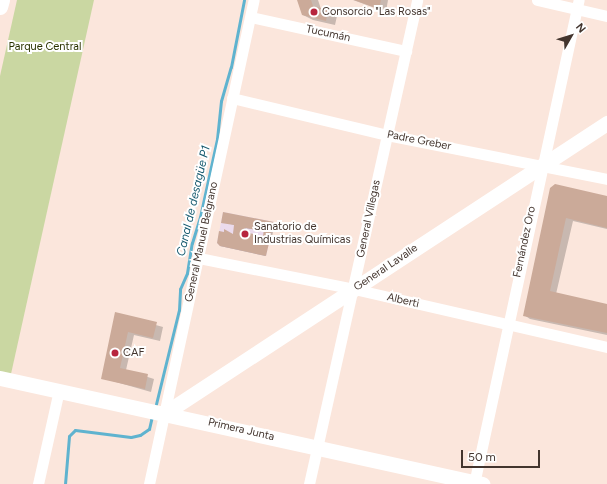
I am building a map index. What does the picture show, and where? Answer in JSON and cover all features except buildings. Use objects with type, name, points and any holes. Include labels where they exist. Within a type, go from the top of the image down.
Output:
[{"type":"street","points":[[0,8],[2,0]]},
{"type":"street","name":"General Manuel Belgrano","points":[[149,484],[254,0]]},
{"type":"street","name":"General Villegas","points":[[309,484],[316,447],[354,289],[417,0]]},
{"type":"street","points":[[537,0],[578,5],[607,16]]},
{"type":"street","name":"Fernández Oro","points":[[477,483],[507,326],[578,5]]},
{"type":"street","name":"Tucumán","points":[[251,17],[406,51]]},
{"type":"street","name":"Padre Greber","points":[[232,98],[387,135],[607,179]]},
{"type":"street","name":"General Lavalle","points":[[165,412],[607,123]]},
{"type":"street","name":"Alberti","points":[[199,258],[354,289],[507,326],[607,347]]},
{"type":"street","name":"Primera Junta","points":[[0,378],[165,412],[477,483]]},
{"type":"street","points":[[38,484],[59,390]]},
{"type":"shaded area","name":"Sanatorio de Industrias Químicas","points":[[223,212],[274,222],[266,256],[220,246],[217,243]]},
{"type":"green space","name":"Parque Central","points":[[17,0],[94,0],[11,374],[0,372],[0,76]]},
{"type":"waterway","name":"Canal de desagüe P1","points":[[156,404],[179,310],[180,289],[187,273],[192,243],[200,217],[217,139],[221,101],[231,67],[244,0]]},
{"type":"waterway","name":"Canal de desagüe P1","points":[[65,484],[69,436],[75,430],[131,437],[140,435],[149,429],[152,416]]},
{"type":"place","name":"Consorcio \"Las Rosas\"","points":[[314,12]]},
{"type":"place","name":"Sanatorio de Industrias Químicas","points":[[245,234]]},
{"type":"place","name":"CAF","points":[[115,353]]}]
